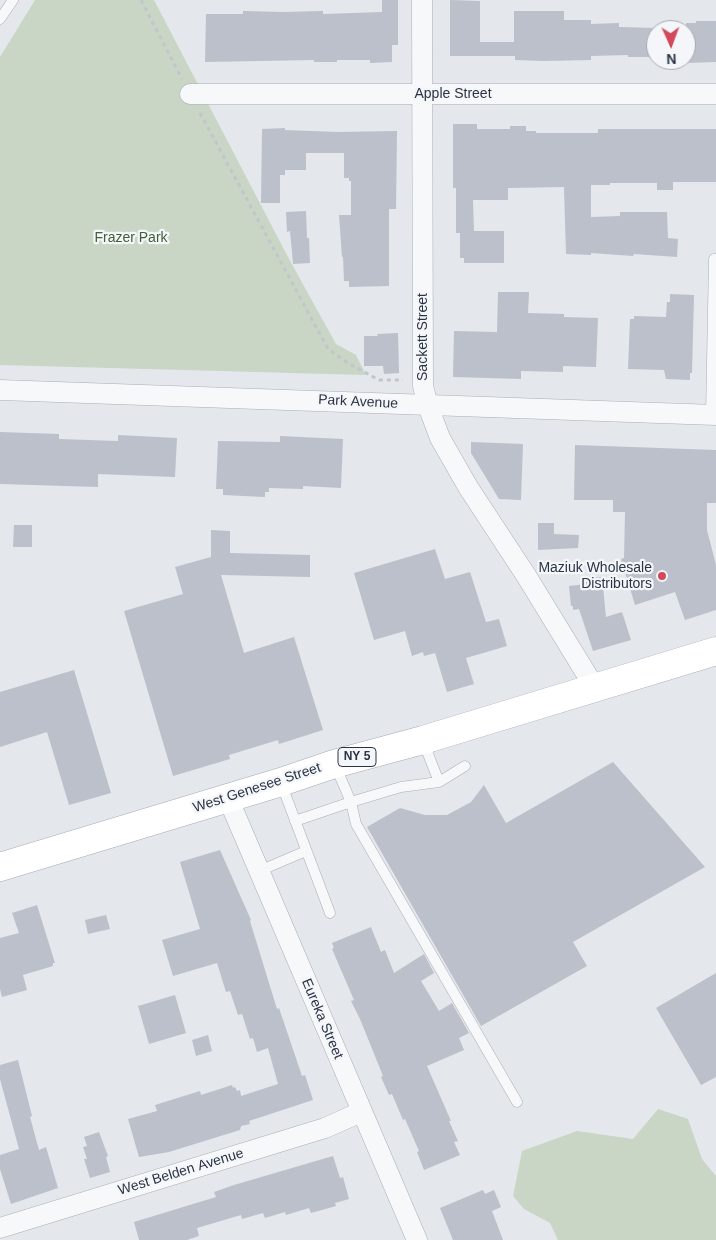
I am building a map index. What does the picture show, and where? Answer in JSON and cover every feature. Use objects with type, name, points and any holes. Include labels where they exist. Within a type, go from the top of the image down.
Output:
[{"type":"main road","name":"West Genesee Street","points":[[0,867],[281,782],[334,764],[423,740],[716,651]]},
{"type":"street","name":"Sackett Street","points":[[422,0],[423,386],[428,406],[440,438],[468,487],[527,577],[595,688]]},
{"type":"street","name":"Apple Street","points":[[190,94],[716,94]]},
{"type":"street","name":"Park Avenue","points":[[0,390],[714,415]]},
{"type":"street","name":"Eureka Street","points":[[228,798],[416,1240]]},
{"type":"street","name":"West Belden Avenue","points":[[0,1228],[325,1128],[361,1112]]},
{"type":"lane","points":[[0,20],[13,0]]},
{"type":"lane","points":[[714,415],[714,259],[716,259]]},
{"type":"lane","points":[[423,740],[439,782]]},
{"type":"lane","points":[[334,764],[351,802],[356,824],[517,1102]]},
{"type":"lane","points":[[296,821],[401,787],[439,782],[465,766]]},
{"type":"lane","points":[[281,782],[330,913]]},
{"type":"lane","points":[[259,871],[306,851]]},
{"type":"path","points":[[141,0],[157,34],[328,348],[348,363],[379,380],[403,380]]},
{"type":"green space","name":"Frazer Park","points":[[35,0],[154,0],[289,259],[336,344],[356,355],[366,375],[0,365],[0,57]]},
{"type":"green space","points":[[658,1109],[688,1119],[702,1159],[716,1176],[716,1240],[558,1240],[550,1223],[524,1209],[513,1196],[522,1151],[577,1131],[633,1139]]},
{"type":"building","points":[[382,0],[398,0],[398,45],[392,45],[392,62],[370,63],[370,60],[337,60],[337,62],[314,62],[314,60],[205,62],[206,14],[243,14],[243,11],[323,11],[323,14],[382,12]]},
{"type":"building","points":[[450,0],[480,1],[480,42],[514,42],[514,11],[564,11],[564,20],[591,20],[591,24],[619,23],[619,27],[646,28],[646,57],[628,57],[628,55],[591,56],[591,60],[543,61],[515,60],[515,56],[450,56]]},
{"type":"building","points":[[696,21],[716,21],[716,62],[696,63]]},
{"type":"building","points":[[453,124],[477,124],[477,129],[510,129],[510,126],[526,126],[526,131],[536,131],[536,133],[598,133],[598,129],[716,129],[716,182],[673,182],[673,190],[657,190],[657,183],[591,185],[591,217],[620,216],[620,212],[667,212],[668,238],[678,239],[677,257],[634,254],[633,256],[591,253],[591,255],[566,254],[564,187],[508,188],[508,200],[473,200],[474,231],[504,231],[504,263],[464,263],[464,258],[460,258],[460,233],[456,233],[456,188],[453,188]]},
{"type":"building","points":[[285,128],[285,130],[338,132],[397,131],[396,209],[389,209],[389,286],[349,287],[349,281],[344,281],[339,215],[351,215],[351,181],[349,181],[349,178],[344,178],[344,153],[306,153],[306,170],[285,170],[285,175],[280,175],[280,203],[261,203],[262,129]]},
{"type":"building","points":[[306,211],[310,263],[293,264],[290,231],[287,232],[286,212]]},
{"type":"building","points":[[498,292],[529,292],[528,313],[564,314],[564,317],[598,318],[596,367],[563,366],[563,372],[521,371],[521,379],[453,377],[454,331],[497,332]]},
{"type":"building","points":[[670,294],[694,295],[692,373],[690,373],[690,380],[666,379],[664,370],[628,369],[630,319],[634,319],[634,316],[666,317],[667,302],[670,302]]},
{"type":"building","points":[[398,333],[399,373],[384,374],[383,366],[364,366],[364,336]]},
{"type":"building","points":[[0,432],[59,434],[59,439],[118,441],[118,435],[177,438],[175,477],[98,474],[98,487],[0,484]]},
{"type":"building","points":[[280,436],[343,439],[341,488],[303,486],[303,489],[269,488],[269,492],[265,492],[265,497],[223,495],[223,489],[216,489],[218,441],[280,442]]},
{"type":"building","points":[[471,442],[523,444],[521,500],[499,499],[471,453]]},
{"type":"building","points":[[575,445],[716,450],[716,503],[707,503],[707,530],[716,565],[716,610],[685,620],[675,592],[635,605],[621,559],[624,558],[625,512],[613,512],[613,500],[574,500]]},
{"type":"building","points":[[538,523],[554,523],[554,534],[579,535],[578,548],[538,550]]},
{"type":"building","points":[[14,525],[32,525],[32,547],[13,547]]},
{"type":"building","points":[[211,530],[230,531],[230,553],[310,555],[310,577],[221,575],[244,653],[294,637],[323,730],[279,744],[278,740],[229,755],[230,759],[173,776],[124,611],[183,594],[175,567],[211,557]]},
{"type":"building","points":[[435,549],[445,579],[470,572],[486,622],[499,619],[507,646],[466,658],[474,684],[447,692],[435,653],[424,656],[423,652],[412,656],[405,631],[374,640],[354,573]]},
{"type":"building","points":[[602,577],[606,617],[622,612],[631,640],[593,651],[579,609],[573,610],[573,606],[571,606],[569,586],[586,584],[586,578]]},
{"type":"building","points":[[74,670],[111,793],[69,805],[47,732],[0,747],[0,692]]},
{"type":"building","points":[[613,762],[705,867],[573,942],[587,966],[481,1026],[367,827],[400,808],[425,815],[447,815],[471,802],[484,785],[506,823]]},
{"type":"building","points":[[220,850],[251,920],[277,1009],[279,1008],[302,1076],[305,1075],[313,1100],[249,1121],[250,1124],[241,1126],[240,1130],[169,1152],[139,1157],[128,1119],[157,1111],[155,1105],[200,1091],[201,1095],[232,1085],[237,1091],[240,1090],[241,1096],[278,1084],[268,1048],[257,1052],[253,1038],[250,1039],[242,1014],[238,1015],[230,991],[226,992],[217,963],[173,976],[162,940],[200,929],[180,862]]},
{"type":"building","points":[[37,905],[55,963],[53,963],[53,966],[23,975],[27,990],[2,997],[0,989],[0,938],[19,933],[12,913]]},
{"type":"building","points":[[106,915],[110,929],[88,934],[85,920]]},
{"type":"building","points":[[371,927],[381,952],[385,950],[394,973],[424,954],[434,973],[421,981],[439,1011],[452,1003],[469,1033],[459,1038],[464,1050],[427,1066],[451,1121],[449,1121],[458,1141],[454,1142],[460,1155],[424,1170],[417,1152],[419,1151],[405,1119],[403,1120],[392,1094],[389,1095],[381,1077],[383,1076],[351,1001],[354,1000],[332,949],[334,948],[332,943]]},
{"type":"building","points":[[716,973],[716,1077],[701,1085],[656,1008]]},
{"type":"building","points":[[175,995],[186,1033],[149,1044],[138,1006]]},
{"type":"building","points":[[208,1035],[212,1051],[196,1056],[192,1040]]},
{"type":"building","points":[[18,1060],[39,1150],[46,1147],[58,1188],[11,1204],[0,1169],[0,1155],[19,1149],[0,1079],[0,1065]]},
{"type":"building","points":[[99,1132],[108,1156],[106,1157],[110,1172],[90,1178],[84,1159],[87,1159],[83,1147],[87,1146],[84,1137]]},
{"type":"building","points":[[333,1156],[340,1178],[343,1177],[349,1199],[335,1203],[336,1206],[311,1213],[309,1208],[286,1215],[285,1212],[265,1218],[263,1213],[242,1219],[241,1215],[197,1228],[199,1236],[187,1240],[139,1240],[134,1222],[216,1197],[214,1192],[234,1185]]},
{"type":"building","points":[[483,1190],[485,1194],[494,1190],[501,1207],[492,1211],[503,1240],[453,1240],[440,1208]]},
{"type":"place","name":"Maziuk Wholesale Distributors","points":[[662,576]]}]
